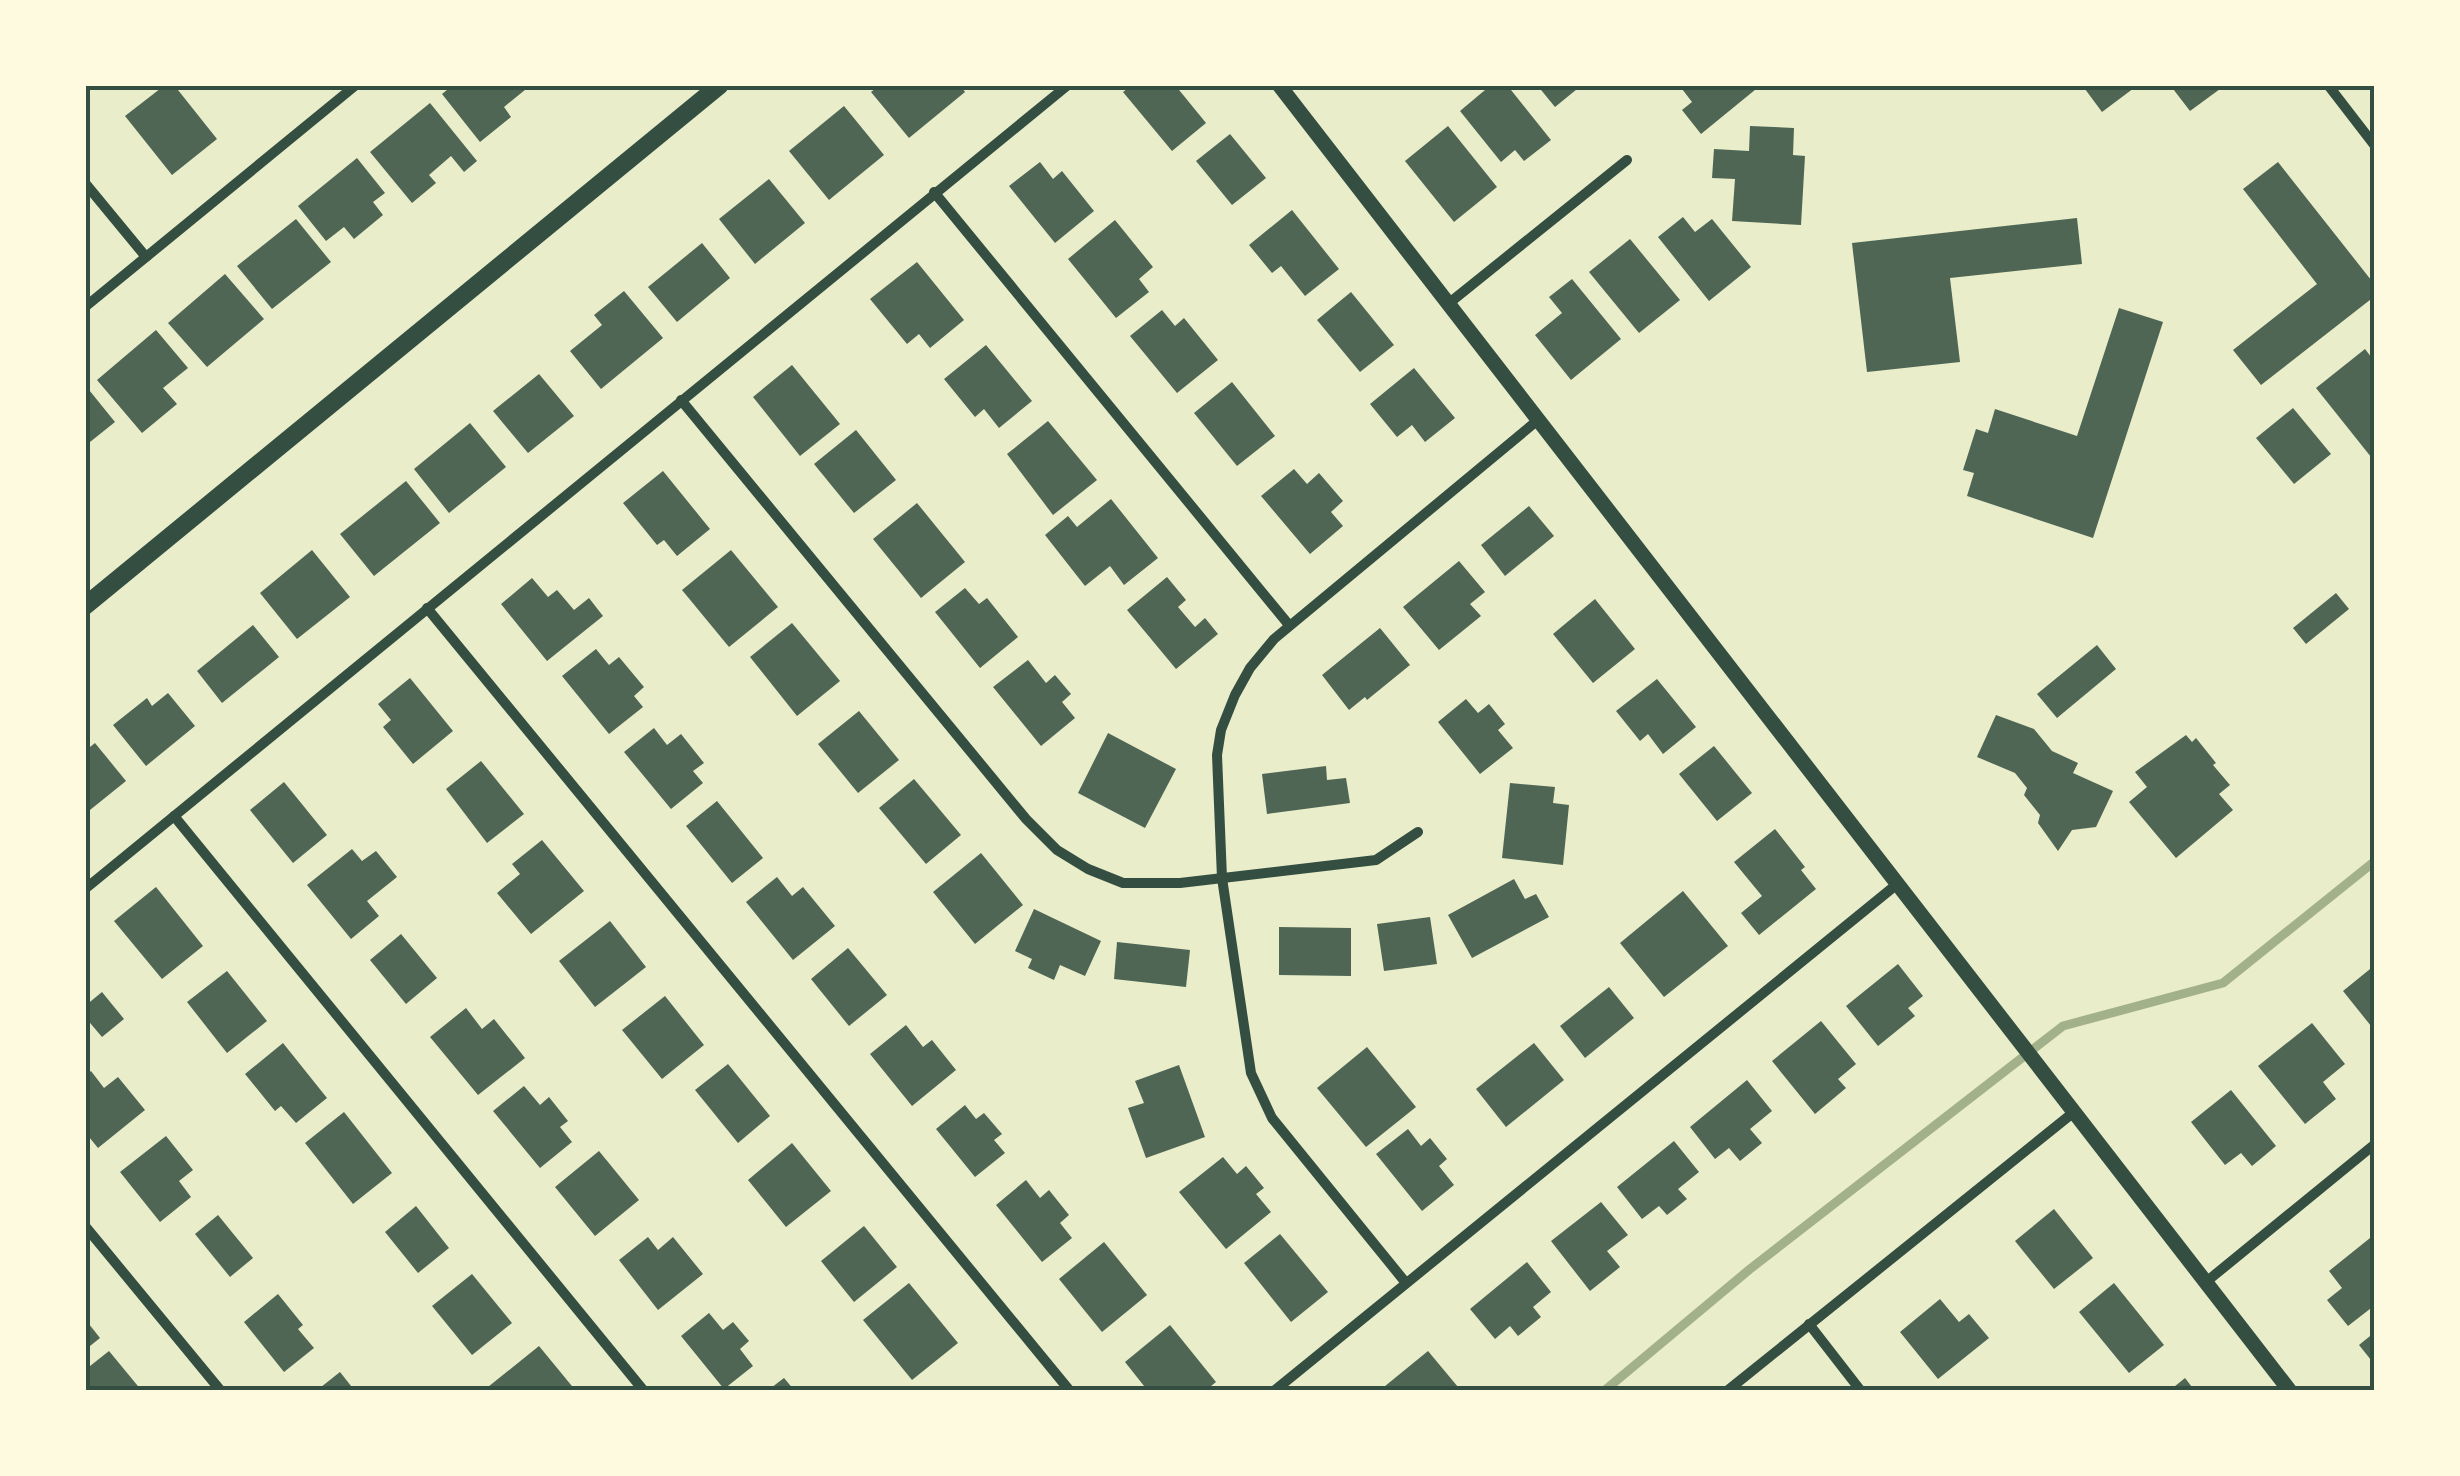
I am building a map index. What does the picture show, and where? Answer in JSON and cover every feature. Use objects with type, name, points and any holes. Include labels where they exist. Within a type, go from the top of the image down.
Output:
[{"type":"main road","points":[[85,606],[720,85]]},
{"type":"street","points":[[85,307],[356,85]]},
{"type":"street","points":[[85,889],[1068,85]]},
{"type":"street","points":[[1279,85],[2290,1391]]},
{"type":"street","points":[[2328,85],[2375,146]]},
{"type":"street","points":[[1448,304],[1627,160]]},
{"type":"street","points":[[85,183],[146,257]]},
{"type":"street","points":[[934,192],[1289,625]]},
{"type":"street","points":[[681,400],[1026,820],[1057,850],[1088,869],[1123,883],[1180,883],[1376,860],[1418,832]]},
{"type":"street","points":[[1406,1283],[1286,1138],[1260,1098],[1243,1032],[1222,878],[1217,799],[1221,730],[1250,668],[1289,625],[1538,420]]},
{"type":"street","points":[[427,608],[1070,1391]]},
{"type":"street","points":[[174,816],[644,1391]]},
{"type":"street","points":[[1274,1391],[1896,884]]},
{"type":"street","points":[[1727,1391],[2074,1112]]},
{"type":"street","points":[[2206,1282],[2375,1144]]},
{"type":"street","points":[[85,1226],[221,1391]]},
{"type":"street","points":[[1809,1324],[1861,1391]]},
{"type":"building","points":[[165,85],[174,85],[217,139],[172,175],[125,116]]},
{"type":"building","points":[[453,85],[531,85],[504,107],[511,117],[480,142],[442,94]]},
{"type":"building","points":[[880,85],[960,85],[965,92],[909,138],[871,92]]},
{"type":"building","points":[[1132,85],[1175,85],[1206,123],[1172,151],[1123,92]]},
{"type":"building","points":[[1491,85],[1507,85],[1551,140],[1524,161],[1515,150],[1501,162],[1460,111]]},
{"type":"building","points":[[1537,85],[1582,85],[1555,107]]},
{"type":"building","points":[[1679,85],[1761,85],[1701,134],[1682,110],[1692,102]]},
{"type":"building","points":[[2082,85],[2138,85],[2102,112]]},
{"type":"building","points":[[2170,85],[2217,85],[2220,89],[2190,111]]},
{"type":"building","points":[[430,103],[477,161],[464,172],[451,156],[429,175],[436,183],[412,203],[370,152]]},
{"type":"building","points":[[844,106],[884,155],[829,200],[789,151]]},
{"type":"building","points":[[1448,126],[1497,187],[1454,222],[1405,161]]},
{"type":"building","points":[[1750,126],[1794,128],[1793,155],[1805,156],[1801,225],[1732,221],[1735,179],[1712,178],[1714,149],[1749,151]]},
{"type":"building","points":[[1230,134],[1266,178],[1232,205],[1196,161]]},
{"type":"building","points":[[357,158],[385,193],[373,202],[383,215],[354,239],[344,227],[326,241],[298,206]]},
{"type":"building","points":[[1040,162],[1053,179],[1062,171],[1094,211],[1055,243],[1009,186]]},
{"type":"building","points":[[2278,162],[2375,285],[2375,296],[2261,385],[2233,350],[2317,284],[2243,189]]},
{"type":"building","points":[[769,179],[805,223],[755,264],[719,219]]},
{"type":"building","points":[[1292,210],[1339,269],[1305,296],[1281,266],[1272,273],[1249,245]]},
{"type":"building","points":[[1683,217],[1695,232],[1712,219],[1751,267],[1709,301],[1658,237]]},
{"type":"building","points":[[2077,218],[2082,264],[1950,278],[1960,362],[1867,372],[1852,243]]},
{"type":"building","points":[[296,219],[331,262],[272,309],[237,266]]},
{"type":"building","points":[[1115,220],[1153,267],[1139,279],[1149,292],[1116,318],[1068,259]]},
{"type":"building","points":[[1630,239],[1680,300],[1639,333],[1589,272]]},
{"type":"building","points":[[702,243],[730,278],[677,322],[648,287]]},
{"type":"building","points":[[917,262],[964,320],[930,348],[919,334],[907,344],[870,299]]},
{"type":"building","points":[[225,274],[264,319],[207,367],[168,323]]},
{"type":"building","points":[[1572,279],[1621,339],[1571,380],[1535,335],[1562,313],[1549,297]]},
{"type":"building","points":[[624,291],[663,338],[601,389],[570,351],[602,325],[594,315]]},
{"type":"building","points":[[1351,292],[1394,345],[1360,372],[1317,320]]},
{"type":"building","points":[[2119,308],[2163,322],[2093,538],[1967,496],[1974,473],[1963,470],[1976,429],[1988,433],[1995,409],[2077,436]]},
{"type":"building","points":[[1162,310],[1175,326],[1184,318],[1218,360],[1177,393],[1130,336]]},
{"type":"building","points":[[156,330],[188,368],[163,388],[177,404],[142,433],[97,380]]},
{"type":"building","points":[[986,345],[1032,401],[999,428],[984,409],[975,417],[944,379]]},
{"type":"building","points":[[2365,349],[2375,362],[2375,462],[2316,388]]},
{"type":"building","points":[[792,365],[840,424],[800,456],[753,397]]},
{"type":"building","points":[[1414,368],[1455,418],[1425,442],[1412,425],[1397,437],[1370,404]]},
{"type":"building","points":[[539,374],[574,416],[528,453],[493,411]]},
{"type":"building","points":[[1232,382],[1275,436],[1237,466],[1194,413]]},
{"type":"building","points":[[85,385],[115,422],[85,446]]},
{"type":"building","points":[[2293,408],[2331,454],[2294,484],[2256,438]]},
{"type":"building","points":[[1048,421],[1097,480],[1053,515],[1007,454]]},
{"type":"building","points":[[470,423],[506,467],[449,513],[414,469]]},
{"type":"building","points":[[856,430],[896,480],[854,513],[814,464]]},
{"type":"building","points":[[1294,469],[1307,484],[1319,473],[1343,501],[1331,512],[1343,526],[1310,554],[1261,496]]},
{"type":"building","points":[[663,471],[710,529],[677,556],[664,540],[657,545],[623,503]]},
{"type":"building","points":[[406,481],[440,523],[374,576],[340,534]]},
{"type":"building","points":[[1111,499],[1158,558],[1124,585],[1110,566],[1085,586],[1045,535],[1068,516],[1077,527]]},
{"type":"building","points":[[917,503],[965,562],[921,598],[873,539]]},
{"type":"building","points":[[1529,506],[1554,536],[1505,576],[1481,545]]},
{"type":"building","points":[[312,550],[350,597],[297,639],[260,593]]},
{"type":"building","points":[[731,550],[778,607],[729,647],[682,590]]},
{"type":"building","points":[[1459,561],[1485,592],[1470,604],[1481,616],[1439,650],[1403,607]]},
{"type":"building","points":[[1167,577],[1186,600],[1178,607],[1195,627],[1205,618],[1218,634],[1176,669],[1127,610]]},
{"type":"building","points":[[532,578],[548,597],[557,590],[574,610],[589,598],[603,616],[547,661],[501,604]]},
{"type":"building","points":[[965,588],[979,604],[987,598],[1018,637],[980,668],[935,612]]},
{"type":"building","points":[[2336,593],[2349,609],[2306,644],[2293,628]]},
{"type":"building","points":[[1595,599],[1635,649],[1593,683],[1553,634]]},
{"type":"building","points":[[792,623],[840,681],[797,716],[750,657]]},
{"type":"building","points":[[253,625],[279,657],[222,703],[197,671]]},
{"type":"building","points":[[1380,628],[1410,665],[1349,710],[1322,675]]},
{"type":"building","points":[[2097,645],[2116,669],[2057,718],[2037,694]]},
{"type":"building","points":[[596,649],[609,665],[619,657],[644,687],[634,696],[643,707],[609,734],[562,676]]},
{"type":"building","points":[[1028,660],[1046,683],[1055,675],[1071,694],[1062,702],[1075,718],[1041,746],[993,687]]},
{"type":"building","points":[[410,678],[453,731],[413,764],[383,727],[391,720],[378,704]]},
{"type":"building","points":[[1657,679],[1696,727],[1663,754],[1648,734],[1640,741],[1616,711]]},
{"type":"building","points":[[168,693],[195,726],[146,766],[113,725],[147,698],[152,706]]},
{"type":"building","points":[[1466,699],[1478,713],[1489,704],[1505,724],[1498,730],[1513,748],[1480,774],[1438,722]]},
{"type":"building","points":[[859,711],[899,760],[858,793],[818,744]]},
{"type":"building","points":[[1996,715],[2034,729],[2052,751],[2078,763],[2073,773],[2113,791],[2096,827],[2072,830],[2058,851],[2038,823],[2040,815],[2024,795],[2027,788],[2015,773],[1977,757]]},
{"type":"building","points":[[654,728],[667,745],[681,734],[704,763],[693,771],[703,783],[671,809],[624,752]]},
{"type":"building","points":[[1108,733],[1176,769],[1145,828],[1078,793]]},
{"type":"building","points":[[2186,735],[2192,742],[2196,738],[2230,785],[2219,794],[2233,810],[2176,858],[2129,802],[2147,787],[2135,772]]},
{"type":"building","points":[[95,743],[126,781],[85,814],[85,751]]},
{"type":"building","points":[[1714,746],[1752,793],[1717,821],[1679,774]]},
{"type":"building","points":[[481,761],[524,814],[487,843],[446,789]]},
{"type":"building","points":[[1326,766],[1327,780],[1346,778],[1350,803],[1267,814],[1262,774]]},
{"type":"building","points":[[914,779],[961,835],[926,864],[879,808]]},
{"type":"building","points":[[284,782],[327,835],[293,863],[250,810]]},
{"type":"building","points":[[1510,783],[1555,787],[1553,803],[1569,805],[1563,865],[1502,858]]},
{"type":"building","points":[[717,801],[763,858],[732,883],[686,826]]},
{"type":"building","points":[[1775,829],[1805,867],[1801,870],[1816,889],[1759,935],[1741,913],[1762,896],[1734,862]]},
{"type":"building","points":[[542,840],[584,891],[531,934],[497,893],[520,874],[512,864]]},
{"type":"building","points":[[352,849],[362,861],[376,851],[397,877],[367,901],[379,916],[351,939],[307,885]]},
{"type":"building","points":[[981,853],[1023,905],[975,944],[933,892]]},
{"type":"building","points":[[777,877],[792,896],[803,887],[835,926],[793,960],[746,902]]},
{"type":"building","points":[[1514,879],[1525,899],[1536,894],[1549,917],[1472,958],[1448,915]]},
{"type":"building","points":[[156,887],[203,946],[162,979],[114,921]]},
{"type":"building","points":[[1683,891],[1728,946],[1664,997],[1620,943]]},
{"type":"building","points":[[1034,909],[1101,941],[1085,976],[1060,965],[1054,980],[1028,968],[1032,959],[1015,951]]},
{"type":"building","points":[[1430,917],[1437,964],[1384,971],[1377,924]]},
{"type":"building","points":[[610,921],[646,967],[595,1007],[559,961]]},
{"type":"building","points":[[1279,927],[1351,928],[1351,976],[1279,975]]},
{"type":"building","points":[[401,934],[437,978],[406,1004],[370,960]]},
{"type":"building","points":[[1117,942],[1190,950],[1186,987],[1114,979]]},
{"type":"building","points":[[848,948],[887,995],[849,1026],[811,979]]},
{"type":"building","points":[[1898,964],[1923,996],[1908,1008],[1915,1016],[1878,1046],[1846,1006]]},
{"type":"building","points":[[2375,965],[2375,1031],[2343,991]]},
{"type":"building","points":[[227,971],[267,1021],[227,1053],[187,1002]]},
{"type":"building","points":[[1609,987],[1634,1018],[1585,1058],[1560,1026]]},
{"type":"building","points":[[102,992],[124,1019],[102,1037],[85,1017],[85,1006]]},
{"type":"building","points":[[665,996],[704,1045],[662,1079],[622,1030]]},
{"type":"building","points":[[466,1008],[482,1029],[494,1019],[525,1058],[478,1095],[430,1037]]},
{"type":"building","points":[[1821,1021],[1856,1064],[1838,1079],[1846,1088],[1815,1114],[1772,1061]]},
{"type":"building","points":[[2312,1023],[2345,1064],[2323,1082],[2336,1099],[2305,1124],[2258,1066]]},
{"type":"building","points":[[906,1025],[923,1047],[932,1040],[956,1070],[912,1106],[870,1054]]},
{"type":"building","points":[[283,1043],[327,1098],[296,1123],[281,1106],[275,1111],[245,1074]]},
{"type":"building","points":[[1534,1043],[1564,1080],[1506,1127],[1476,1089]]},
{"type":"building","points":[[1367,1047],[1416,1107],[1366,1147],[1317,1088]]},
{"type":"building","points":[[728,1064],[770,1116],[738,1143],[695,1090]]},
{"type":"building","points":[[1179,1065],[1205,1137],[1146,1158],[1128,1108],[1144,1103],[1135,1081]]},
{"type":"building","points":[[91,1071],[104,1088],[118,1077],[145,1110],[98,1148],[85,1132],[85,1076]]},
{"type":"building","points":[[1747,1080],[1772,1111],[1750,1129],[1762,1143],[1740,1161],[1729,1148],[1715,1159],[1690,1127]]},
{"type":"building","points":[[524,1086],[540,1105],[549,1097],[568,1121],[560,1127],[572,1142],[540,1168],[493,1111]]},
{"type":"building","points":[[2231,1090],[2276,1146],[2252,1166],[2241,1153],[2225,1165],[2191,1122]]},
{"type":"building","points":[[965,1105],[976,1119],[984,1113],[1002,1134],[994,1140],[1005,1153],[975,1177],[936,1129]]},
{"type":"building","points":[[344,1112],[392,1173],[353,1204],[305,1143]]},
{"type":"building","points":[[1408,1129],[1421,1146],[1430,1138],[1447,1159],[1439,1166],[1454,1185],[1422,1211],[1376,1154]]},
{"type":"building","points":[[166,1136],[193,1170],[179,1181],[191,1197],[160,1222],[120,1172]]},
{"type":"building","points":[[1674,1141],[1699,1172],[1678,1189],[1687,1199],[1667,1215],[1659,1206],[1642,1219],[1617,1187]]},
{"type":"building","points":[[792,1143],[831,1191],[786,1227],[748,1180]]},
{"type":"building","points":[[599,1151],[639,1200],[595,1236],[555,1187]]},
{"type":"building","points":[[1223,1157],[1237,1174],[1246,1166],[1264,1188],[1256,1194],[1271,1212],[1226,1249],[1179,1192]]},
{"type":"building","points":[[1026,1180],[1040,1198],[1049,1190],[1069,1215],[1060,1223],[1072,1238],[1042,1262],[996,1205]]},
{"type":"building","points":[[1601,1202],[1628,1235],[1607,1251],[1620,1267],[1590,1291],[1551,1241]]},
{"type":"building","points":[[416,1206],[449,1248],[418,1273],[385,1232]]},
{"type":"building","points":[[2054,1209],[2093,1258],[2054,1289],[2015,1241]]},
{"type":"building","points":[[218,1215],[253,1258],[230,1277],[195,1234]]},
{"type":"building","points":[[864,1226],[897,1267],[854,1302],[821,1261]]},
{"type":"building","points":[[1280,1234],[1328,1292],[1291,1322],[1244,1263]]},
{"type":"building","points":[[2375,1234],[2375,1305],[2348,1326],[2327,1300],[2342,1288],[2329,1271]]},
{"type":"building","points":[[648,1237],[658,1250],[673,1237],[703,1274],[658,1310],[619,1260]]},
{"type":"building","points":[[1104,1242],[1147,1295],[1102,1332],[1059,1279]]},
{"type":"building","points":[[1527,1262],[1551,1292],[1533,1307],[1541,1317],[1518,1336],[1510,1326],[1495,1339],[1470,1309]]},
{"type":"building","points":[[472,1274],[512,1323],[472,1355],[432,1306]]},
{"type":"building","points":[[909,1283],[958,1343],[912,1380],[863,1320]]},
{"type":"building","points":[[2114,1283],[2164,1345],[2129,1373],[2079,1312]]},
{"type":"building","points":[[278,1294],[303,1325],[298,1329],[314,1348],[284,1372],[244,1322]]},
{"type":"building","points":[[1940,1299],[1959,1322],[1969,1314],[1989,1338],[1938,1379],[1900,1332]]},
{"type":"building","points":[[709,1313],[723,1330],[733,1322],[749,1341],[740,1349],[753,1366],[724,1389],[681,1336]]},
{"type":"building","points":[[85,1319],[100,1338],[85,1350]]},
{"type":"building","points":[[1170,1325],[1216,1382],[1205,1391],[1148,1391],[1125,1362]]},
{"type":"building","points":[[2375,1332],[2375,1365],[2359,1345]]},
{"type":"building","points":[[539,1346],[576,1391],[483,1391]]},
{"type":"building","points":[[109,1351],[142,1391],[85,1391],[85,1370]]},
{"type":"building","points":[[1428,1351],[1458,1387],[1452,1391],[1379,1391]]},
{"type":"building","points":[[340,1372],[355,1391],[316,1391]]},
{"type":"building","points":[[784,1378],[795,1391],[767,1391]]},
{"type":"building","points":[[2185,1378],[2195,1391],[2169,1391]]},
{"type":"waterway","points":[[1604,1391],[1750,1269],[2063,1026],[2223,983],[2375,861]]}]
